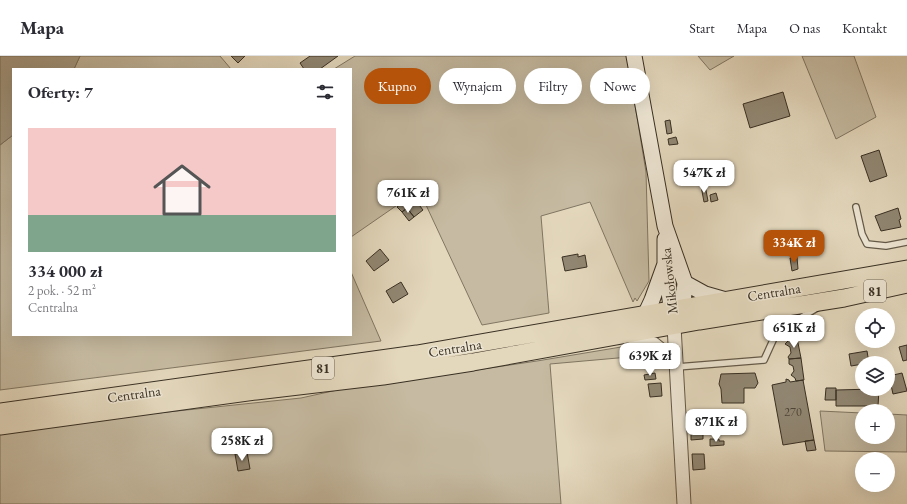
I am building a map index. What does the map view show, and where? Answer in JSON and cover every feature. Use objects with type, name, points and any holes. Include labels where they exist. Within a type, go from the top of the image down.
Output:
[{"type":"main road","name":"Mikołowska","points":[[634,56],[665,226],[685,283],[684,294],[676,315]]},
{"type":"main road","name":"Mikołowska","points":[[665,226],[665,263],[676,315]]},
{"type":"main road","points":[[645,315],[665,263]]},
{"type":"main road","name":"Centralna","points":[[0,426],[256,391],[383,376],[626,335],[676,315],[726,300],[907,269]]},
{"type":"main road","points":[[685,283],[704,294],[726,300]]},
{"type":"main road","name":"Centralna","points":[[0,412],[397,358],[645,315],[676,315],[844,298],[907,284]]},
{"type":"street","points":[[676,315],[684,504]]},
{"type":"street","points":[[626,335],[654,344],[677,364]]},
{"type":"lane","points":[[856,207],[862,234],[867,244],[886,246],[907,242]]},
{"type":"lane","points":[[677,364],[764,360],[774,338],[795,321],[815,309],[844,298]]},
{"type":"shaded area","points":[[0,56],[80,56],[74,68],[12,68],[12,136],[0,145]]},
{"type":"shaded area","points":[[80,56],[220,56],[230,68],[74,68]]},
{"type":"shaded area","points":[[355,56],[627,56],[629,68],[590,68],[590,104],[635,104],[646,172],[649,281],[637,301],[635,298],[633,302],[590,202],[541,216],[549,313],[482,325],[419,190],[352,236],[352,68],[336,68]]},
{"type":"shaded area","points":[[698,56],[734,56],[710,70]]},
{"type":"shaded area","points":[[802,56],[854,56],[876,117],[836,139]]},
{"type":"shaded area","points":[[12,136],[12,336],[352,336],[352,274],[381,341],[0,390],[0,145]]},
{"type":"shaded area","points":[[627,346],[629,357],[550,364],[561,504],[0,504],[0,433],[82,421],[301,398],[360,385],[382,384]]},
{"type":"shaded area","points":[[820,411],[855,413],[855,444],[895,444],[895,414],[907,415],[907,452],[825,451]]},
{"type":"building","points":[[231,56],[245,56],[238,63]]},
{"type":"building","points":[[310,56],[338,56],[321,68],[303,68],[300,63]]},
{"type":"building","points":[[783,92],[790,116],[750,128],[743,104]]},
{"type":"building","points":[[670,120],[672,133],[667,134],[665,121]]},
{"type":"building","points":[[676,137],[678,144],[669,145],[668,139]]},
{"type":"building","points":[[879,150],[887,176],[870,182],[861,156]]},
{"type":"building","points":[[705,185],[708,201],[704,202],[701,186]]},
{"type":"building","points":[[716,193],[718,200],[711,202],[710,195]]},
{"type":"building","points":[[412,196],[416,201],[407,208],[403,202]]},
{"type":"building","points":[[416,201],[423,210],[414,217],[407,208]]},
{"type":"building","points":[[403,202],[407,208],[402,212],[397,207]]},
{"type":"building","points":[[407,208],[414,217],[409,221],[402,212]]},
{"type":"building","points":[[898,208],[901,219],[899,220],[901,227],[881,231],[875,216]]},
{"type":"building","points":[[380,249],[389,260],[374,271],[366,261]]},
{"type":"building","points":[[578,254],[578,257],[585,255],[587,267],[565,271],[562,257]]},
{"type":"building","points":[[797,257],[798,269],[792,271],[790,258]]},
{"type":"building","points":[[401,282],[408,294],[393,303],[386,291]]},
{"type":"building","points":[[797,338],[801,358],[789,359],[788,357],[791,353],[790,347],[785,344],[789,340]]},
{"type":"building","points":[[907,345],[907,360],[903,361],[899,347]]},
{"type":"building","points":[[867,351],[868,356],[855,356],[855,365],[851,366],[849,354]]},
{"type":"building","points":[[801,358],[804,380],[796,381],[791,375],[794,371],[793,366],[789,364],[789,359]]},
{"type":"building","points":[[655,373],[656,379],[645,380],[644,375]]},
{"type":"building","points":[[755,373],[758,383],[755,388],[744,388],[744,403],[722,403],[719,384],[721,374]]},
{"type":"building","points":[[902,373],[907,391],[895,394],[895,375]]},
{"type":"building","points":[[786,379],[790,382],[803,380],[814,440],[783,445],[772,385],[786,382]]},
{"type":"building","points":[[661,383],[662,396],[650,397],[648,384]]},
{"type":"building","points":[[826,388],[836,388],[836,400],[825,400]]},
{"type":"building","points":[[836,390],[855,390],[855,396],[879,396],[878,404],[836,406]]},
{"type":"building","points":[[703,427],[703,439],[691,440],[691,428]]},
{"type":"building","points":[[710,439],[719,439],[719,441],[724,441],[724,445],[710,446]]},
{"type":"building","points":[[814,440],[816,450],[807,451],[805,441]]},
{"type":"building","points":[[247,452],[250,469],[238,471],[235,454]]},
{"type":"building","points":[[692,454],[704,454],[705,469],[693,470]]}]
